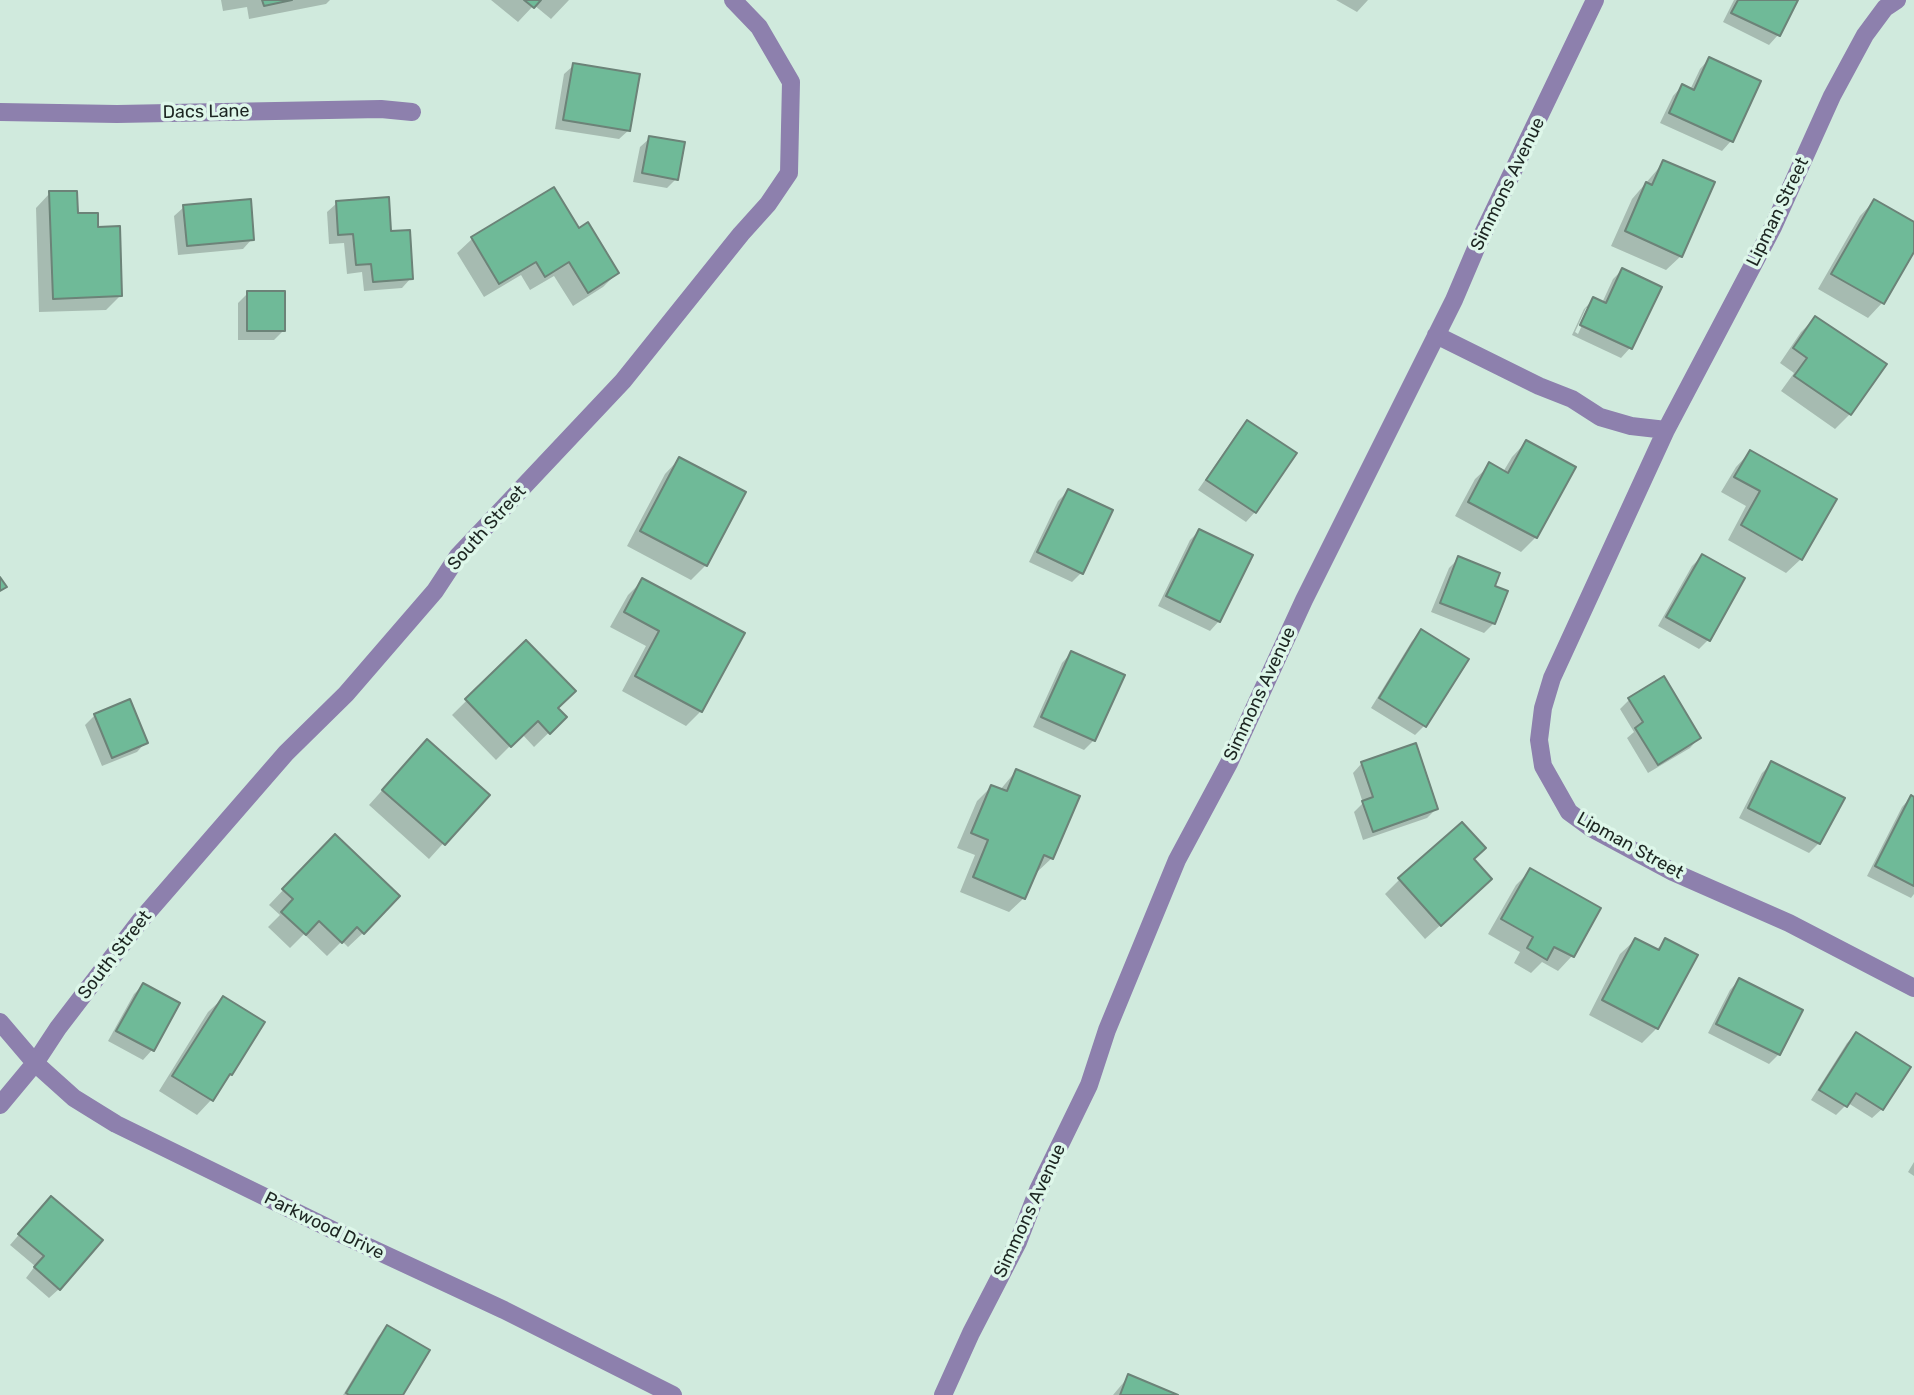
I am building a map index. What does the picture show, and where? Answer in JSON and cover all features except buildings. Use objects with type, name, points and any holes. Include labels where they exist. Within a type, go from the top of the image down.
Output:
[{"type":"street","name":"South Street","points":[[0,1105],[35,1063],[58,1028],[140,921],[286,753],[346,694],[435,591],[458,556],[623,381],[768,204],[789,173],[791,82],[759,27],[733,0]]},
{"type":"street","name":"Simmons Avenue","points":[[943,1395],[971,1333],[1018,1242],[1038,1190],[1089,1085],[1107,1030],[1177,860],[1229,763],[1304,600],[1436,335],[1595,0]]},
{"type":"street","name":"Lipman Street","points":[[1897,0],[1885,8],[1865,35],[1832,96],[1773,227],[1666,430],[1552,678],[1543,708],[1539,740],[1543,766],[1569,812],[1591,828],[1674,872],[1789,923],[1914,988]]},
{"type":"street","name":"Dacs Lane","points":[[0,112],[117,114],[381,109],[412,111]]},
{"type":"street","points":[[1436,335],[1539,386],[1572,399],[1600,417],[1631,426],[1666,430]]},
{"type":"street","name":"Parkwood Drive","points":[[0,1022],[35,1063],[74,1098],[116,1124],[504,1310],[673,1395]]}]
